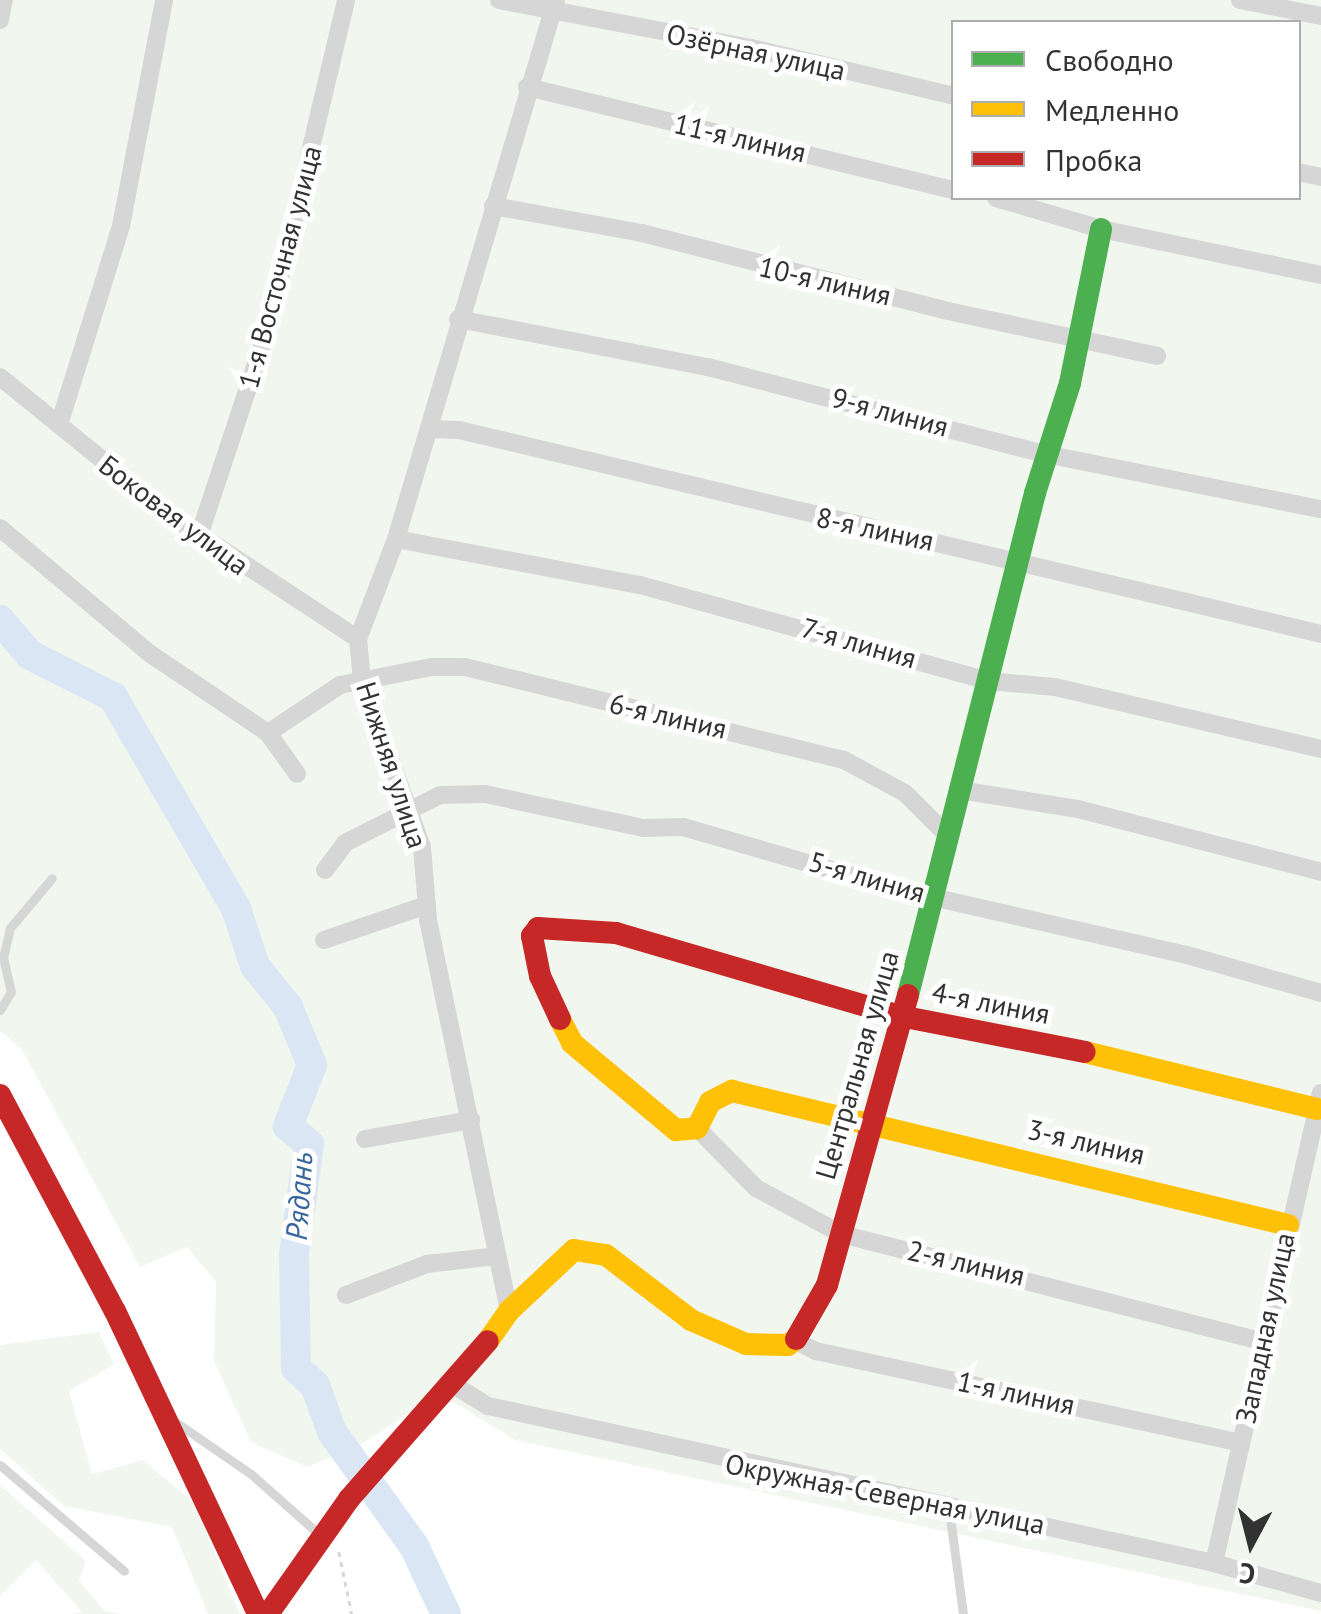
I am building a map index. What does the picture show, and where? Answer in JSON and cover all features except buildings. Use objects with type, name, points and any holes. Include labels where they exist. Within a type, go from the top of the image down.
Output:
[{"type":"street","points":[[0,20],[4,0]]},
{"type":"street","points":[[59,425],[120,226],[164,0]]},
{"type":"street","name":"1-я Восточная улица","points":[[201,530],[269,324],[346,0]]},
{"type":"street","name":"Озёрная улица","points":[[499,0],[553,7],[752,48],[951,95]]},
{"type":"street","points":[[1240,0],[1321,16]]},
{"type":"street","name":"Нижняя улица","points":[[509,1311],[427,905],[413,812],[362,681],[358,639],[396,538],[526,87],[553,7]]},
{"type":"street","name":"11-я линия","points":[[526,87],[951,189]]},
{"type":"street","points":[[1003,200],[1101,228],[1321,274]]},
{"type":"street","name":"10-я линия","points":[[493,206],[642,233],[1076,341],[1157,356]]},
{"type":"street","name":"Центральная улица","points":[[794,1340],[818,1310],[841,1234],[933,897],[1076,341],[1101,228]]},
{"type":"street","name":"9-я линия","points":[[458,319],[795,386],[1045,454],[1321,508]]},
{"type":"street","name":"Боковая улица","points":[[0,377],[174,518],[201,530],[248,571],[358,639]]},
{"type":"street","name":"8-я линия","points":[[429,428],[459,430],[1321,634]]},
{"type":"street","points":[[0,528],[149,653],[268,733],[297,774]]},
{"type":"street","name":"7-я линия","points":[[396,538],[761,614],[988,682],[1055,687],[1321,750]]},
{"type":"street","name":"6-я линия","points":[[268,733],[310,700],[362,681],[466,667],[812,750],[874,771],[948,836]]},
{"type":"street","points":[[959,790],[1078,809],[1321,872]]},
{"type":"street","name":"5-я линия","points":[[325,870],[344,843],[413,812],[440,795],[518,799],[643,828],[683,827],[933,897],[1188,955],[1321,993]]},
{"type":"street","points":[[324,940],[427,905]]},
{"type":"street","name":"4-я линия","points":[[697,1128],[676,1130],[572,1043],[532,950],[538,928],[646,940],[900,1016],[1319,1101]]},
{"type":"street","name":"3-я линия","points":[[697,1128],[710,1102],[732,1091],[827,1110],[869,1127],[1048,1162],[1288,1225]]},
{"type":"street","points":[[0,1095],[166,1415],[258,1614]]},
{"type":"street","name":"Западная улица","points":[[1214,1563],[1286,1263],[1288,1225],[1319,1101]]},
{"type":"street","points":[[365,1138],[470,1120]]},
{"type":"street","name":"2-я линия","points":[[697,1128],[756,1188],[841,1234],[1266,1342]]},
{"type":"street","points":[[268,1614],[348,1499],[454,1385],[509,1311],[556,1262],[590,1249],[691,1320],[768,1348],[794,1340]]},
{"type":"street","points":[[346,1295],[428,1264],[498,1256]]},
{"type":"street","name":"1-я линия","points":[[794,1340],[816,1351],[1240,1443]]},
{"type":"street","name":"Окружная-Северная улица","points":[[454,1385],[488,1406],[754,1468],[857,1484],[948,1510],[1214,1563],[1321,1593]]},
{"type":"lane","points":[[0,1010],[11,992],[3,958],[10,928],[52,878]]},
{"type":"lane","points":[[166,1415],[327,1530]]},
{"type":"lane","points":[[0,1465],[124,1571]]},
{"type":"lane","points":[[948,1510],[964,1614]]},
{"type":"path","points":[[327,1530],[352,1614]]},
{"type":"shaded area","points":[[0,0],[1321,0],[1321,1611],[515,1440],[439,1393],[362,1444],[307,1467],[251,1442],[214,1361],[216,1282],[187,1247],[140,1267],[22,1050],[0,1031]]},
{"type":"shaded area","points":[[99,1332],[114,1364],[69,1391],[92,1474],[143,1460],[194,1503],[240,1614],[208,1614],[172,1527],[64,1506],[0,1449],[0,1345]]},
{"type":"shaded area","points":[[0,1485],[86,1561],[79,1580],[104,1611],[121,1614],[71,1614],[82,1612],[36,1560],[0,1596]]},
{"type":"waterway","name":"Рядань","points":[[0,620],[30,655],[113,697],[236,908],[255,966],[288,1007],[312,1065],[288,1126],[309,1144],[294,1254],[296,1368],[315,1385],[332,1432],[414,1546],[446,1614]]},
{"type":"traffic: fast","points":[[908,995],[1035,493],[1070,383],[1101,229]]},
{"type":"traffic: slow","points":[[560,1019],[572,1043],[676,1130],[697,1128],[710,1102],[732,1091],[1288,1225]]},
{"type":"traffic: slow","points":[[1085,1052],[1317,1109]]},
{"type":"traffic: slow","points":[[488,1341],[509,1311],[574,1250],[606,1255],[691,1320],[746,1344],[788,1345],[796,1339]]},
{"type":"traffic: jam","points":[[560,1019],[540,976],[532,936],[538,928],[616,933],[900,1016],[1085,1052]]},
{"type":"traffic: jam","points":[[796,1339],[827,1285],[908,995]]},
{"type":"traffic: jam","points":[[0,1095],[115,1311],[258,1614]]},
{"type":"traffic: jam","points":[[268,1614],[349,1499],[488,1341]]}]
